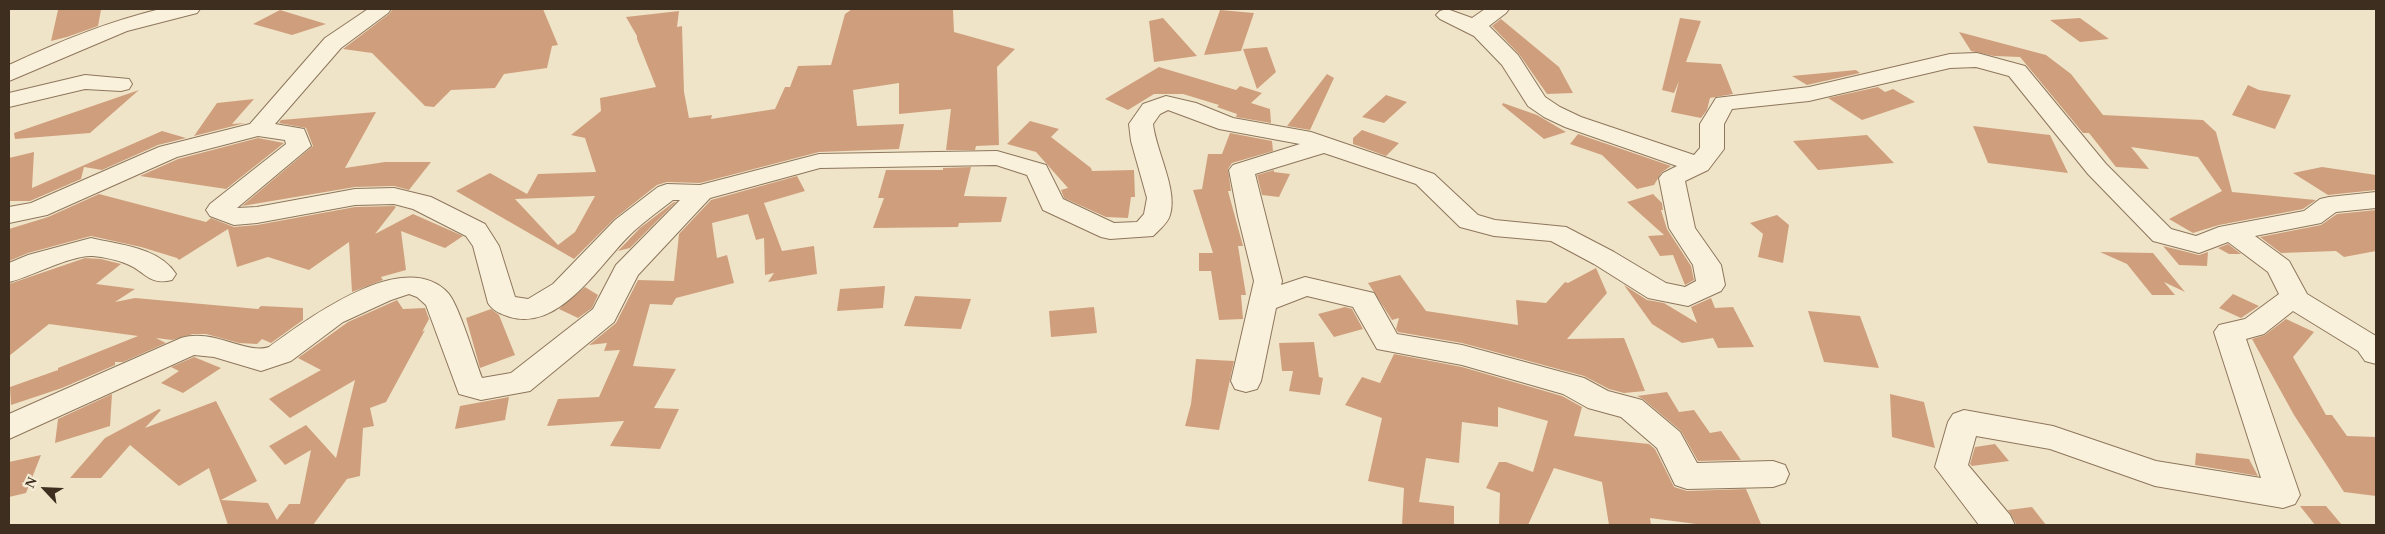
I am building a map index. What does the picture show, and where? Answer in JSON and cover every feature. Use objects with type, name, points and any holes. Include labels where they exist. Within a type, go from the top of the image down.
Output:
[{"type":"street","points":[[9,74],[98,32],[132,21],[190,9]]},
{"type":"street","points":[[258,129],[334,43],[381,9]]},
{"type":"street","points":[[1473,27],[1499,9]]},
{"type":"street","points":[[1447,15],[1482,31],[1526,82],[1536,100],[1552,112],[1573,122],[1699,164]]},
{"type":"street","points":[[9,215],[38,210],[168,152],[258,129],[296,134],[299,146],[219,210],[234,217],[257,215],[355,196],[394,196],[422,203],[476,230],[486,246],[502,303],[517,309],[533,309],[562,291],[624,226],[667,192],[701,193],[819,162],[997,158],[1036,170],[1052,204],[1110,231],[1144,230],[1157,216],[1160,198],[1143,141],[1141,124],[1151,109],[1166,104],[1188,108],[1227,124],[1302,137],[1425,179],[1469,221],[1494,228],[1557,233],[1594,252],[1658,291],[1688,297],[1711,285],[1707,266],[1682,228],[1672,178],[1699,164],[1712,148],[1712,124],[1724,104],[1809,94],[1950,61],[1977,60],[2017,71],[2097,169],[2162,235],[2199,245],[2219,235],[2312,218],[2329,205],[2376,200]]},
{"type":"street","points":[[9,100],[85,82],[121,84]]},
{"type":"street","points":[[1246,381],[1268,281],[1251,216],[1242,170],[1324,145]]},
{"type":"street","points":[[9,427],[192,345],[215,347],[261,361],[280,354],[334,315],[381,293],[409,285],[427,290],[440,302],[470,386],[481,389],[519,382],[604,315],[626,270],[701,193]]},
{"type":"street","points":[[2232,232],[2279,267],[2296,300],[2368,344],[2376,354]]},
{"type":"street","points":[[9,273],[38,261],[91,247],[136,257],[162,274]]},
{"type":"street","points":[[1263,303],[1305,286],[1364,300],[1386,342],[1462,355],[1573,386],[1599,400],[1631,408],[1669,440],[1687,476],[1773,474]]},
{"type":"street","points":[[1998,525],[1951,467],[1964,422],[2053,438],[2155,472],[2283,495],[2229,332],[2254,327],[2285,302],[2296,300]]},
{"type":"building","points":[[393,9],[543,9],[558,45],[552,46],[547,68],[504,74],[495,88],[451,90],[434,107],[425,106],[372,53],[343,49]]},
{"type":"building","points":[[852,9],[953,10],[954,32],[1015,49],[997,67],[999,145],[976,146],[975,150],[946,150],[951,109],[899,114],[899,83],[853,90],[857,126],[904,124],[899,149],[819,152],[700,183],[667,182],[657,185],[614,219],[574,259],[456,191],[490,173],[527,194],[538,174],[596,172],[585,138],[571,135],[601,111],[600,98],[656,87],[637,36],[626,17],[679,11],[677,27],[682,26],[684,92],[689,118],[712,115],[711,119],[775,109],[785,87],[790,87],[798,66],[831,65],[845,14]],"holes":[[[595,196],[575,232],[558,245],[515,199]]]},
{"type":"building","points":[[58,10],[101,10],[98,26],[51,41]]},
{"type":"building","points":[[280,10],[326,24],[292,35],[253,24]]},
{"type":"building","points":[[1220,10],[1254,13],[1241,51],[1204,55]]},
{"type":"building","points":[[1163,18],[1197,56],[1154,62],[1149,21]]},
{"type":"building","points":[[1680,18],[1701,21],[1686,62],[1721,64],[1733,94],[1710,98],[1707,110],[1701,118],[1671,112],[1679,81],[1674,93],[1662,90]]},
{"type":"building","points":[[2080,18],[2109,39],[2080,42],[2050,20]]},
{"type":"building","points":[[1501,19],[1559,67],[1573,93],[1547,94],[1519,54],[1492,26]]},
{"type":"building","points":[[1959,32],[2046,55],[2071,74],[2103,115],[2203,120],[2216,132],[2232,192],[2316,200],[2303,209],[2219,225],[2193,233],[2169,219],[2222,191],[2198,157],[2131,147],[2149,169],[2116,167],[2089,133],[2083,133],[2020,57],[1994,56],[1971,51]]},
{"type":"building","points":[[1267,47],[1276,72],[1257,89],[1243,49]]},
{"type":"building","points":[[1159,67],[1236,90],[1240,86],[1262,93],[1251,103],[1270,109],[1271,123],[1236,117],[1237,114],[1217,107],[1219,105],[1183,94],[1154,94],[1128,110],[1105,99]]},
{"type":"building","points":[[1856,70],[1860,73],[1807,85],[1792,76]]},
{"type":"building","points":[[1327,74],[1334,78],[1310,130],[1287,126]]},
{"type":"building","points":[[2248,85],[2259,90],[2291,95],[2275,129],[2232,115]]},
{"type":"building","points":[[1878,87],[1885,92],[1893,89],[1915,102],[1862,120],[1828,98]]},
{"type":"building","points":[[139,90],[90,133],[15,139],[14,133]]},
{"type":"building","points":[[1386,95],[1407,102],[1384,123],[1362,117]]},
{"type":"building","points":[[254,99],[232,124],[245,123],[194,136],[217,103]]},
{"type":"building","points":[[1503,103],[1537,115],[1566,132],[1544,139],[1502,105]]},
{"type":"building","points":[[376,112],[345,168],[385,162],[431,162],[409,190],[394,186],[355,187],[242,206],[313,146],[306,128],[279,123],[281,120]]},
{"type":"building","points":[[1030,121],[1059,129],[1051,137],[1091,168],[1092,171],[1134,170],[1135,197],[1131,197],[1128,218],[1106,217],[1064,198],[1061,190],[1068,188],[1036,152],[1007,144]]},
{"type":"building","points":[[1973,126],[2050,135],[2068,173],[1988,163]]},
{"type":"building","points":[[1362,130],[1399,143],[1386,156],[1353,144],[1353,138]]},
{"type":"building","points":[[162,131],[186,138],[158,145],[102,170],[84,167],[81,179],[30,201],[9,201],[9,158],[34,152],[32,188]]},
{"type":"building","points":[[1230,133],[1272,141],[1273,151],[1232,163],[1228,169],[1231,191],[1228,191],[1243,246],[1238,246],[1246,295],[1241,295],[1243,319],[1219,320],[1211,271],[1199,271],[1199,253],[1213,253],[1193,190],[1202,189],[1208,154],[1222,154]]},
{"type":"building","points":[[1578,134],[1671,166],[1662,172],[1654,185],[1637,189],[1602,155],[1570,144]]},
{"type":"building","points":[[1867,135],[1894,163],[1818,170],[1793,141]]},
{"type":"building","points":[[258,138],[284,143],[226,189],[140,176],[178,159]]},
{"type":"building","points":[[971,167],[964,196],[1007,197],[1001,222],[959,223],[958,227],[873,228],[884,198],[878,198],[886,170],[943,170],[943,168]]},
{"type":"building","points":[[2322,167],[2376,175],[2376,190],[2328,195],[2293,173]]},
{"type":"building","points":[[1274,170],[1274,172],[1290,174],[1279,197],[1262,195],[1257,175]]},
{"type":"building","points":[[797,176],[805,191],[764,203],[782,251],[814,246],[817,274],[768,282],[774,273],[765,275],[764,238],[756,240],[748,214],[712,223],[717,258],[727,255],[734,283],[676,298],[672,305],[650,304],[633,366],[676,369],[654,408],[679,409],[660,449],[610,446],[624,421],[547,426],[558,399],[599,397],[620,350],[604,351],[607,343],[589,345],[616,323],[638,280],[674,281],[679,234],[711,200]]},
{"type":"building","points":[[99,194],[206,222],[211,218],[234,227],[257,225],[355,207],[394,206],[396,207],[375,234],[413,214],[463,236],[445,248],[401,231],[406,270],[381,277],[383,280],[352,292],[349,242],[309,270],[268,257],[237,267],[228,229],[179,260],[141,247],[91,236],[28,253],[9,261],[9,229],[48,217]]},
{"type":"building","points":[[1653,194],[1662,203],[1663,210],[1661,210],[1667,229],[1691,266],[1694,280],[1685,285],[1673,255],[1660,256],[1648,236],[1664,235],[1627,202]]},
{"type":"building","points":[[676,202],[630,248],[618,251],[640,228]]},
{"type":"building","points":[[2376,210],[2376,251],[2344,257],[2336,251],[2281,253],[2260,237],[2321,225],[2337,214]]},
{"type":"building","points":[[1777,215],[1789,225],[1783,263],[1758,257],[1763,234],[1750,223]]},
{"type":"building","points":[[2228,244],[2241,254],[2229,254],[2218,248]]},
{"type":"building","points":[[2163,246],[2199,255],[2208,252],[2207,266],[2179,265]]},
{"type":"building","points":[[2100,252],[2153,253],[2185,292],[2164,282],[2175,295],[2152,295],[2127,264]]},
{"type":"building","points":[[85,258],[101,259],[121,264],[96,284],[135,289],[115,302],[135,298],[258,309],[261,306],[303,308],[303,320],[271,343],[262,339],[257,344],[239,343],[206,334],[193,334],[172,340],[156,338],[166,343],[123,362],[115,362],[115,365],[62,388],[11,405],[10,387],[58,370],[58,368],[138,336],[49,324],[9,356],[9,284]]},
{"type":"building","points":[[1596,268],[1607,293],[1567,339],[1624,338],[1645,391],[1624,393],[1609,389],[1584,376],[1462,343],[1398,332],[1396,329],[1399,318],[1392,320],[1368,283],[1400,275],[1426,311],[1518,325],[1516,300],[1546,303],[1565,282],[1568,283]]},
{"type":"building","points":[[1624,285],[1647,300],[1664,303],[1697,323],[1691,307],[1711,298],[1715,308],[1733,307],[1754,347],[1718,348],[1713,338],[1682,343],[1652,324]]},
{"type":"building","points":[[885,286],[883,308],[837,311],[840,289]]},
{"type":"building","points":[[585,287],[598,295],[592,308],[578,318],[559,309]]},
{"type":"building","points":[[2233,294],[2259,306],[2241,318],[2219,308]]},
{"type":"building","points":[[915,296],[971,299],[961,329],[904,326]]},
{"type":"building","points":[[397,300],[403,309],[425,308],[429,319],[422,332],[425,330],[386,402],[370,408],[374,426],[363,428],[360,476],[347,479],[313,525],[228,525],[209,468],[179,486],[130,445],[101,478],[70,478],[105,438],[159,409],[161,410],[145,428],[216,401],[257,481],[221,500],[268,503],[277,520],[289,504],[300,504],[311,450],[285,465],[269,446],[306,425],[336,458],[355,380],[290,418],[269,399],[321,370],[298,358],[348,322]]},
{"type":"building","points":[[1094,307],[1097,333],[1051,337],[1049,311]]},
{"type":"building","points":[[1345,307],[1352,309],[1363,329],[1334,337],[1318,314]]},
{"type":"building","points":[[491,309],[499,315],[515,355],[480,368],[466,318]]},
{"type":"building","points":[[1808,311],[1860,316],[1879,368],[1824,362]]},
{"type":"building","points":[[2286,319],[2314,332],[2293,357],[2326,415],[2332,415],[2347,436],[2376,437],[2376,496],[2344,492],[2294,415],[2252,339],[2265,335]]},
{"type":"building","points":[[1314,342],[1319,377],[1323,378],[1320,395],[1289,391],[1293,371],[1282,371],[1279,343]]},
{"type":"building","points":[[1394,354],[1462,367],[1562,396],[1582,407],[1574,436],[1649,444],[1655,449],[1674,487],[1687,491],[1746,489],[1761,524],[1696,524],[1650,518],[1651,525],[1609,525],[1602,482],[1554,468],[1528,525],[1499,525],[1500,493],[1486,488],[1499,462],[1506,462],[1533,472],[1548,421],[1498,407],[1498,427],[1462,422],[1459,463],[1426,458],[1419,502],[1454,506],[1454,525],[1402,525],[1404,488],[1368,481],[1382,418],[1345,405],[1362,377],[1380,383]]},
{"type":"building","points":[[194,357],[221,368],[183,393],[161,383],[179,371],[171,367]]},
{"type":"building","points":[[1196,359],[1234,361],[1219,430],[1185,426],[1191,404]]},
{"type":"building","points":[[1667,392],[1679,412],[1694,410],[1710,433],[1721,431],[1741,460],[1698,461],[1681,431],[1637,396]]},
{"type":"building","points":[[112,394],[110,426],[55,443],[58,419]]},
{"type":"building","points":[[1890,394],[1924,402],[1935,448],[1892,437]]},
{"type":"building","points":[[509,397],[505,420],[455,429],[460,406]]},
{"type":"building","points":[[1995,444],[2009,461],[1972,466],[1970,464],[1975,447]]},
{"type":"building","points":[[2196,453],[2249,459],[2258,476],[2195,465]]},
{"type":"building","points":[[41,455],[26,493],[9,497],[9,462]]},
{"type":"building","points":[[2300,506],[2326,506],[2342,525],[2315,525]]},
{"type":"building","points":[[2032,507],[2046,525],[2017,525],[2008,510]]}]
